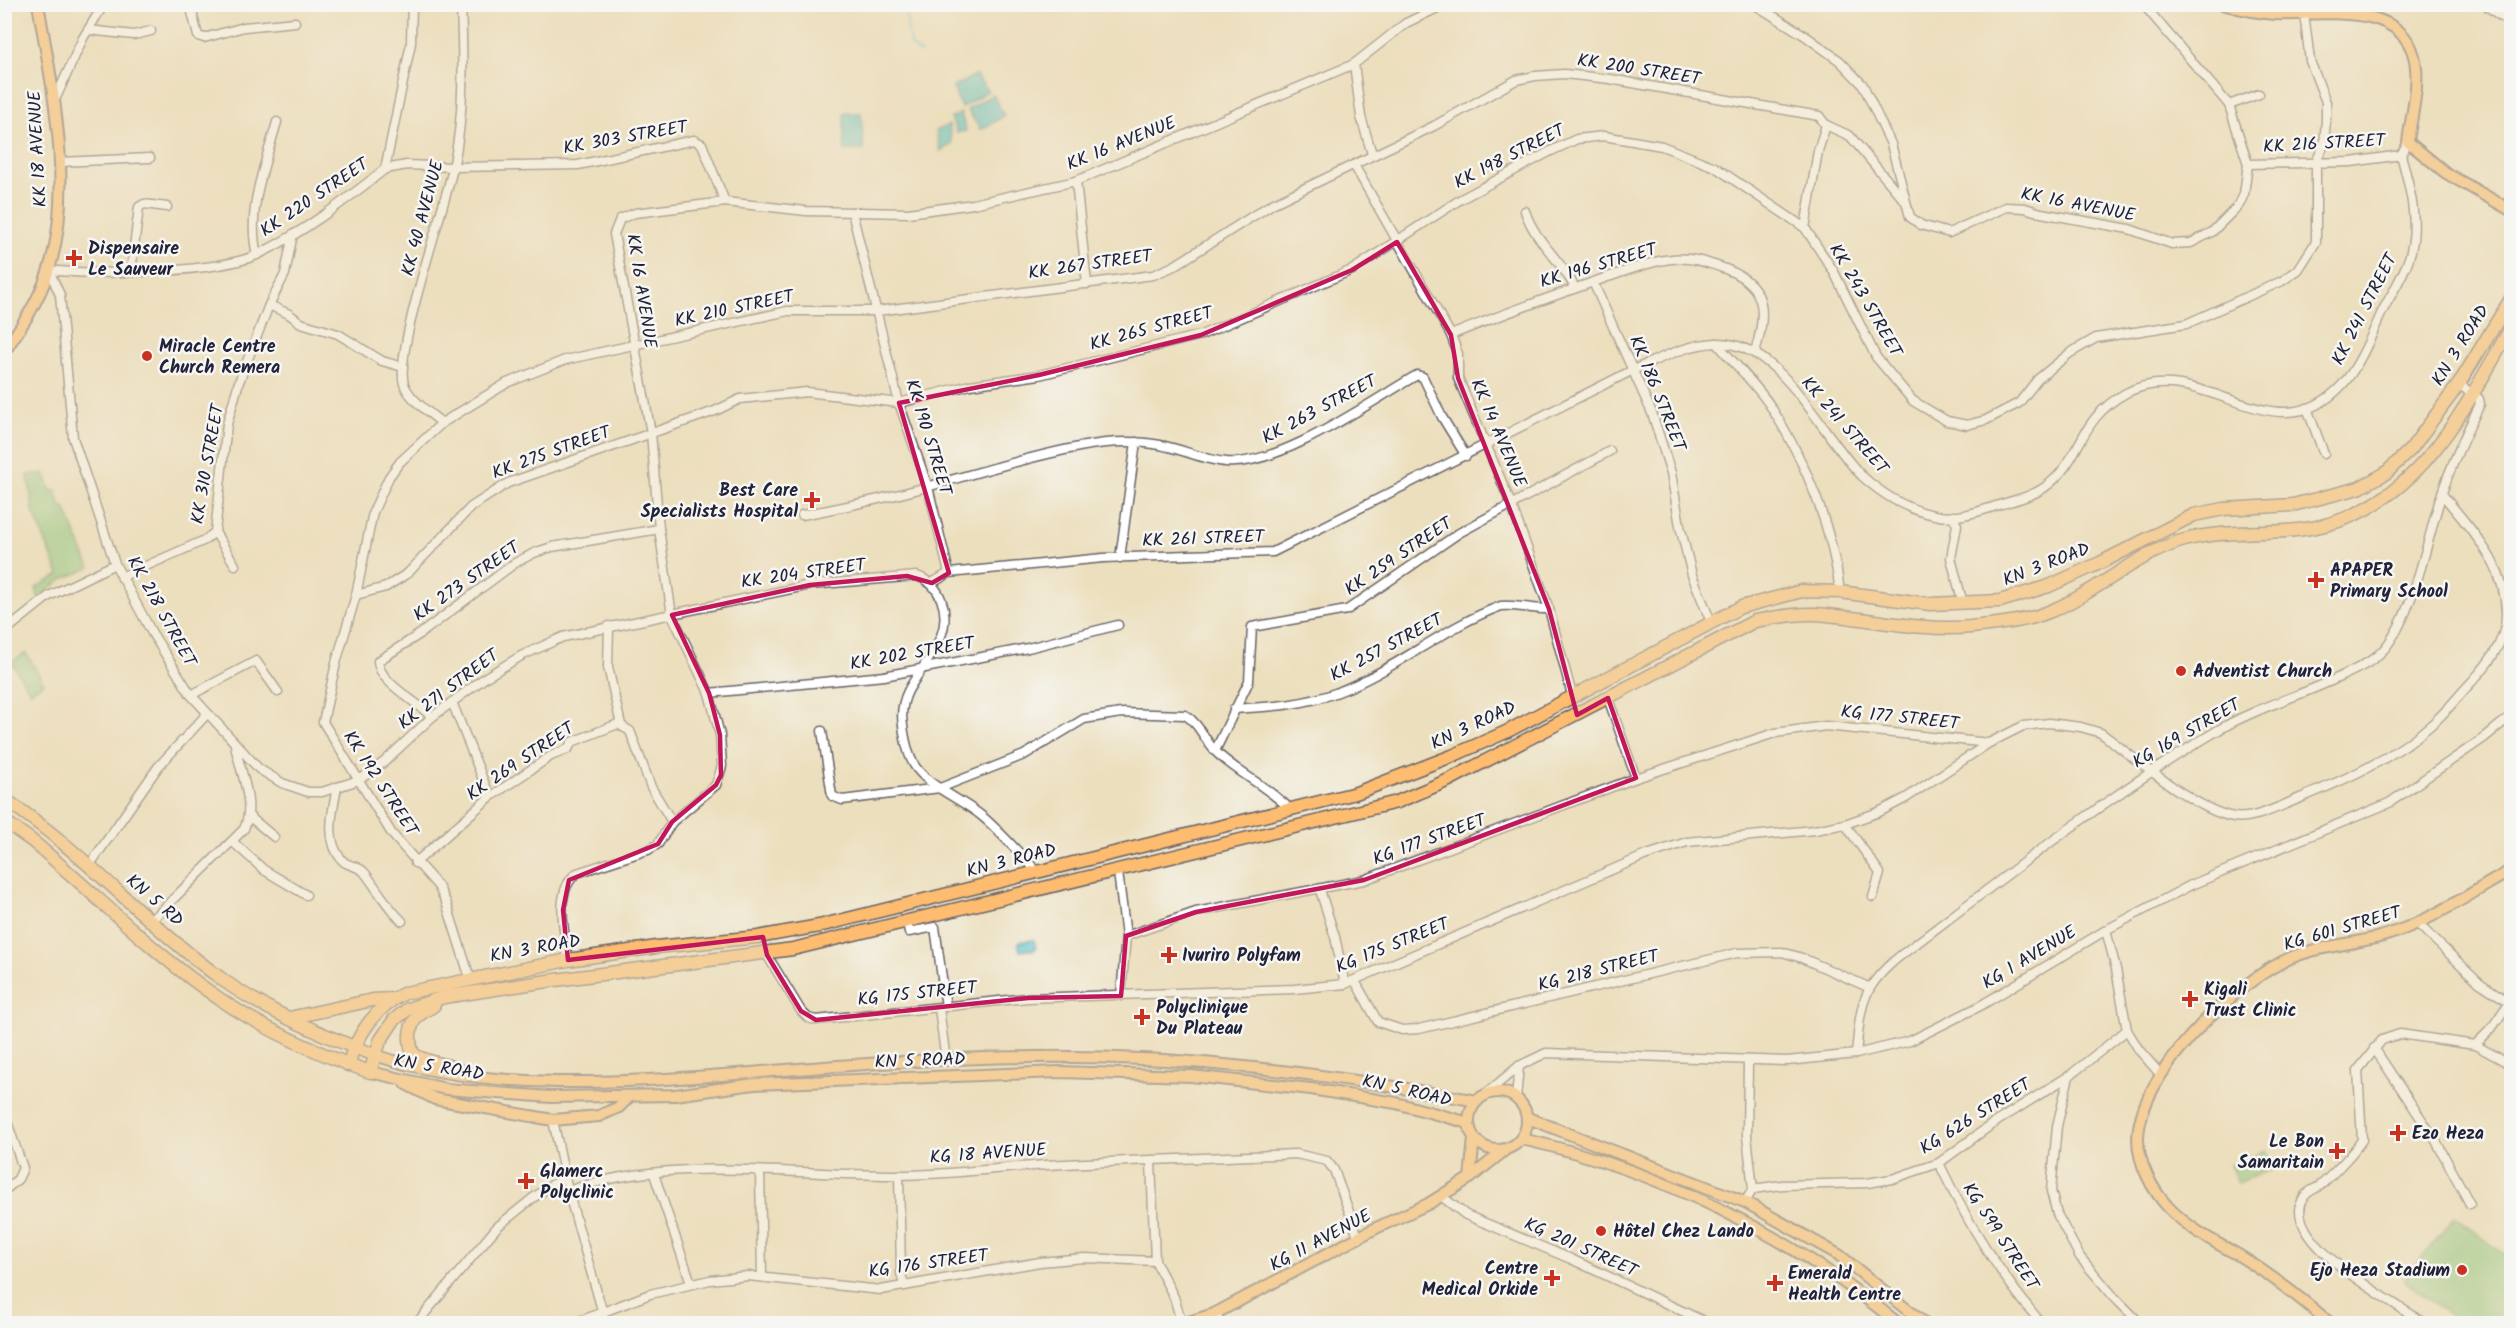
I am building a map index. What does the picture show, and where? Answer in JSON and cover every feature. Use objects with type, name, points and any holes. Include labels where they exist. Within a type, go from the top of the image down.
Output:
[{"type":"highway","name":"KN 3 ROAD","points":[[348,1065],[353,1047],[368,1024],[391,999],[405,993],[470,978],[568,960],[657,947],[763,937],[879,912],[1356,793],[1506,732],[1711,622],[1741,607],[1769,598],[1802,591],[1840,592],[1930,604],[2000,601],[2049,586],[2194,515],[2224,509],[2293,505],[2359,488],[2386,473],[2411,449],[2459,384],[2511,297]]},
{"type":"highway","name":"KN 3 ROAD","points":[[370,1072],[380,1041],[400,1014],[444,997],[684,962],[766,955],[1118,872],[1397,802],[1449,780],[1755,621],[1810,614],[1934,627],[1969,627],[2017,621],[2047,613],[2176,543],[2225,533],[2320,526],[2352,516],[2388,497],[2423,466],[2472,393],[2511,326]]},
{"type":"highway","points":[[1385,782],[1397,802]]},
{"type":"highway","name":"KN 5 RD","points":[[4,799],[54,835],[224,982],[289,1018]]},
{"type":"highway","points":[[4,821],[53,858],[204,988],[240,1013],[348,1065],[370,1072]]},
{"type":"highway","points":[[763,937],[766,955]]},
{"type":"highway","points":[[444,997],[413,1022],[409,1033],[409,1044],[413,1054],[421,1059],[459,1068],[466,1075]]},
{"type":"highway","points":[[289,1018],[373,1000],[391,999]]},
{"type":"highway","points":[[289,1018],[375,1056]]},
{"type":"main road","name":"KK 18 AVENUE","points":[[4,352],[34,305],[49,270],[57,220],[58,162],[53,102],[38,4]]},
{"type":"main road","points":[[2222,4],[2276,14],[2366,15],[2389,26],[2405,39],[2414,55],[2416,67],[2408,142],[2446,174],[2511,211]]},
{"type":"main road","name":"KG 601 STREET","points":[[2331,1323],[2295,1294],[2242,1257],[2203,1235],[2169,1208],[2160,1197],[2142,1164],[2138,1139],[2143,1113],[2161,1075],[2203,1020],[2282,962],[2298,955],[2383,936],[2418,924],[2511,870]]},
{"type":"main road","points":[[375,1056],[412,1066],[466,1075]]},
{"type":"main road","name":"KN 5 ROAD","points":[[466,1075],[619,1081],[1034,1056],[1183,1060],[1340,1077],[1480,1099]]},
{"type":"main road","name":"KN 5 ROAD","points":[[370,1072],[401,1081],[495,1094],[629,1097],[675,1095],[753,1084],[1059,1072],[1130,1073],[1191,1076],[1311,1089],[1396,1102],[1469,1123]]},
{"type":"main road","points":[[401,1081],[435,1099],[553,1120],[600,1116],[619,1107],[629,1097]]},
{"type":"main road","points":[[1470,1178],[1474,1138],[1469,1123],[1470,1115],[1480,1099],[1499,1092],[1516,1098],[1522,1103],[1528,1118],[1522,1139],[1505,1150],[1488,1149],[1474,1138]]},
{"type":"main road","points":[[1528,1118],[1745,1202],[1839,1255],[1925,1323]]},
{"type":"main road","points":[[1522,1139],[1624,1170],[1742,1219],[1810,1259],[1866,1297],[1899,1323]]},
{"type":"main road","name":"KG 11 AVENUE","points":[[1182,1323],[1214,1314],[1441,1196],[1470,1178],[1505,1150]]},
{"type":"street","points":[[53,102],[88,30],[104,4]]},
{"type":"street","points":[[190,4],[198,36],[204,38],[244,27],[295,22]]},
{"type":"street","points":[[385,168],[411,43],[412,4]]},
{"type":"street","name":"KK 40 AVENUE","points":[[402,367],[413,314],[453,167],[461,112],[461,4]]},
{"type":"street","name":"KK 16 AVENUE","points":[[568,960],[563,910],[564,888],[569,880],[577,873],[648,850],[658,844],[672,822],[716,785],[721,775],[720,735],[710,693],[672,615],[659,529],[651,433],[614,234],[620,219],[635,213],[725,202],[806,211],[908,213],[941,210],[1076,181],[1354,64],[1406,23],[1446,4]]},
{"type":"street","name":"KK 16 AVENUE","points":[[1754,4],[1840,61],[1863,85],[1891,144],[1910,217],[1937,231],[1949,233],[2006,207],[2025,208],[2128,229],[2172,244],[2183,244],[2212,232],[2239,205],[2244,194],[2248,164],[2229,105],[2143,4]]},
{"type":"street","points":[[2484,4],[2511,24]]},
{"type":"street","points":[[2497,14],[2511,5]]},
{"type":"street","name":"KK 243 STREET","points":[[1804,228],[1834,272],[1876,357],[1913,401],[1947,421],[1967,425],[1986,420],[2019,403],[2038,379],[2070,353],[2096,338],[2187,324],[2273,285],[2298,270],[2316,242],[2316,162],[2324,145],[2326,102],[2310,61],[2304,13]]},
{"type":"street","points":[[88,30],[134,35],[150,32]]},
{"type":"street","points":[[1354,64],[1361,117],[1372,154]]},
{"type":"street","name":"KK 200 STREET","points":[[1353,165],[1434,126],[1516,80],[1554,74],[1610,79],[1819,116],[1826,125],[1850,136],[1904,200]]},
{"type":"street","points":[[2229,105],[2259,94]]},
{"type":"street","points":[[257,255],[253,227],[255,205],[277,122]]},
{"type":"street","points":[[1804,228],[1818,151],[1826,125]]},
{"type":"street","name":"KK 198 STREET","points":[[1397,242],[1461,199],[1551,151],[1577,139],[1604,136],[1662,146],[1715,167],[1804,228]]},
{"type":"street","name":"KK 303 STREET","points":[[385,168],[407,165],[453,167],[578,165],[694,140],[702,144],[725,202]]},
{"type":"street","points":[[2401,155],[2408,142]]},
{"type":"street","name":"KK 216 STREET","points":[[2248,164],[2351,162],[2401,155]]},
{"type":"street","name":"KK 241 STREET","points":[[1755,353],[1775,369],[1861,475],[1884,494],[1922,512],[1953,516],[1990,508],[2044,488],[2060,472],[2095,414],[2142,385],[2188,384],[2261,411],[2283,412],[2307,408],[2325,400],[2343,384],[2355,366],[2410,256],[2414,231],[2413,212],[2409,183],[2401,155]]},
{"type":"street","points":[[58,162],[150,158]]},
{"type":"street","name":"KK 14 AVENUE","points":[[1353,165],[1451,335],[1458,354],[1458,378],[1488,444],[1512,506],[1549,609],[1572,695]]},
{"type":"street","name":"KK 267 STREET","points":[[877,311],[1153,275],[1174,266],[1272,204],[1353,165]]},
{"type":"street","name":"KK 220 STREET","points":[[49,270],[131,272],[212,264],[257,255],[349,197],[385,168]]},
{"type":"street","points":[[1076,181],[1087,284]]},
{"type":"street","points":[[131,272],[140,207],[144,204],[167,207]]},
{"type":"street","points":[[1526,211],[1535,236],[1561,264],[1575,288]]},
{"type":"street","name":"KK 190 STREET","points":[[852,212],[899,403],[928,487],[950,573]]},
{"type":"street","name":"KK 310 STREET","points":[[122,577],[206,540],[215,532],[227,424],[239,382],[269,305],[285,274],[293,234]]},
{"type":"street","name":"KK 265 STREET","points":[[899,403],[970,386],[1039,375],[1201,335],[1352,270],[1397,242]]},
{"type":"street","name":"KK 196 STREET","points":[[1451,335],[1535,301],[1647,264],[1687,258],[1711,263],[1738,274],[1756,289],[1763,304],[1761,331],[1755,353]]},
{"type":"street","name":"KK 218 STREET","points":[[49,270],[60,295],[73,438],[115,564],[191,695],[259,769],[282,783],[309,792],[337,787],[358,780]]},
{"type":"street","name":"KK 186 STREET","points":[[1593,282],[1652,413],[1664,451],[1692,575],[1711,622]]},
{"type":"street","points":[[269,305],[289,314],[301,323],[338,334],[382,361],[402,367],[407,390],[442,423]]},
{"type":"street","name":"KK 210 STREET","points":[[442,423],[507,383],[564,360],[634,347],[788,311],[877,311]]},
{"type":"street","points":[[1716,343],[1734,345],[1755,353]]},
{"type":"street","points":[[1716,343],[1770,405],[1807,476],[1819,502],[1840,592]]},
{"type":"street","name":"KK 261 STREET","points":[[935,586],[950,573],[1120,558],[1274,552],[1633,370],[1692,347],[1716,343]]},
{"type":"street","name":"KK 263 STREET","points":[[802,515],[928,487],[990,467],[1081,447],[1136,442],[1160,445],[1225,462],[1250,462],[1310,437],[1420,375],[1466,456]]},
{"type":"street","points":[[2459,384],[2472,393]]},
{"type":"street","name":"KK 275 STREET","points":[[356,595],[386,587],[408,573],[471,507],[487,494],[508,483],[740,399],[807,392],[899,403]]},
{"type":"street","name":"KG 169 STREET","points":[[1856,1054],[1860,1010],[1868,987],[1900,956],[2152,770],[2218,730],[2316,690],[2367,663],[2384,650],[2395,635],[2406,609],[2442,494],[2480,404],[2479,399],[2472,393]]},
{"type":"street","points":[[2307,408],[2324,454]]},
{"type":"street","name":"KK 192 STREET","points":[[442,423],[400,462],[377,500],[358,572],[356,595],[323,722],[392,834],[415,863],[438,886],[446,902],[470,978]]},
{"type":"street","points":[[1120,558],[1136,442]]},
{"type":"street","points":[[1512,506],[1610,451]]},
{"type":"street","points":[[1989,743],[2023,726],[2049,723],[2081,727],[2101,733],[2206,810],[2237,818],[2267,812],[2346,779],[2401,747],[2433,723],[2489,663],[2501,641],[2506,617],[2505,595],[2499,572],[2488,551],[2442,494]]},
{"type":"street","name":"KK 259 STREET","points":[[1215,751],[1249,681],[1252,627],[1347,610],[1459,533],[1512,506]]},
{"type":"street","points":[[1953,516],[1957,525],[1951,558],[1963,604]]},
{"type":"street","name":"KK 273 STREET","points":[[432,717],[387,680],[380,671],[378,662],[420,634],[515,562],[534,553],[552,547],[659,529]]},
{"type":"street","points":[[215,532],[235,566]]},
{"type":"street","points":[[4,632],[49,596],[115,564]]},
{"type":"street","name":"KK 204 STREET","points":[[672,615],[757,594],[810,585],[917,576],[935,586]]},
{"type":"street","points":[[935,586],[943,605],[941,636],[908,692],[903,708],[902,725],[912,762],[917,770],[940,788],[982,816],[1038,872]]},
{"type":"street","name":"KK 257 STREET","points":[[1234,709],[1298,704],[1337,693],[1501,606],[1512,604],[1549,609]]},
{"type":"street","name":"KK 271 STREET","points":[[358,780],[384,762],[432,717],[521,656],[563,637],[672,615]]},
{"type":"street","name":"KK 202 STREET","points":[[710,693],[854,681],[1028,648],[1118,625]]},
{"type":"street","points":[[609,626],[609,667],[621,725],[630,730],[651,788],[672,822]]},
{"type":"street","points":[[191,695],[256,661],[279,692]]},
{"type":"street","points":[[1608,698],[1636,778]]},
{"type":"street","points":[[452,702],[490,797]]},
{"type":"street","points":[[822,731],[832,796],[837,798],[891,796],[940,788],[1024,755],[1070,726],[1097,716],[1121,713],[1185,715],[1192,719],[1215,751],[1270,790],[1290,809]]},
{"type":"street","points":[[88,866],[158,767],[207,714]]},
{"type":"street","name":"KG 1 AVENUE","points":[[1480,1099],[1533,1057],[1560,1053],[1748,1062],[1856,1054],[1900,1044],[1980,1006],[2106,930],[2240,863],[2295,844],[2390,803],[2474,745],[2511,715]]},
{"type":"street","name":"KK 269 STREET","points":[[415,863],[490,797],[551,756],[568,749],[572,742],[621,725]]},
{"type":"street","name":"KG 177 STREET","points":[[1126,936],[1196,912],[1364,880],[1636,778],[1775,733],[1826,726],[1989,743]]},
{"type":"street","name":"KG 175 STREET","points":[[766,955],[808,1018],[816,1020],[1028,998],[1294,989],[1345,984],[1644,856],[1687,842],[1815,830],[1845,824],[1879,812],[1906,798],[1989,743]]},
{"type":"street","points":[[235,745],[250,816],[274,837]]},
{"type":"street","points":[[337,787],[331,830],[335,850],[343,862],[363,870],[387,906],[402,921]]},
{"type":"street","points":[[151,921],[201,869],[233,842],[250,816]]},
{"type":"street","points":[[1845,824],[1880,873],[1873,897]]},
{"type":"street","points":[[233,842],[264,870],[306,895]]},
{"type":"street","points":[[1118,872],[1126,936],[1121,996]]},
{"type":"street","points":[[1320,890],[1335,937],[1345,984]]},
{"type":"street","points":[[907,923],[909,932],[935,927],[946,1061]]},
{"type":"street","points":[[2418,924],[2480,984],[2510,1004],[2475,1045]]},
{"type":"street","points":[[2106,930],[2119,980],[2127,1030],[2139,1050],[2161,1075]]},
{"type":"street","name":"KG 218 STREET","points":[[1355,981],[1378,1022],[1402,1030],[1419,1029],[1547,1000],[1737,953],[1782,952],[1802,958],[1868,987]]},
{"type":"street","name":"KG 626 STREET","points":[[1752,1189],[1782,1185],[1867,1183],[1892,1179],[1939,1163],[1991,1125],[2069,1076],[2127,1030]]},
{"type":"street","points":[[2426,1323],[2354,1277],[2334,1260],[2307,1234],[2300,1218],[2300,1207],[2306,1194],[2320,1186],[2362,1140],[2358,1070],[2382,1040],[2400,1034],[2475,1045],[2511,1065]]},
{"type":"street","points":[[2374,1048],[2436,1141],[2470,1204]]},
{"type":"street","points":[[1745,1202],[1752,1189],[1747,1136],[1748,1062]]},
{"type":"street","points":[[1516,1098],[1519,1066]]},
{"type":"street","points":[[2069,1076],[2057,1126],[2050,1191],[2057,1214],[2080,1257],[2114,1297],[2141,1323]]},
{"type":"street","points":[[4,1113],[23,1168],[18,1179],[4,1191]]},
{"type":"street","points":[[553,1120],[568,1191],[606,1323]]},
{"type":"street","name":"KG 18 AVENUE","points":[[568,1191],[587,1184],[654,1174],[760,1171],[899,1175],[1296,1154],[1315,1156],[1327,1161],[1334,1170],[1359,1239]]},
{"type":"street","points":[[1151,1161],[1155,1261],[1174,1297],[1182,1323]]},
{"type":"street","name":"KG 599 STREET","points":[[1939,1163],[1965,1215],[2004,1278],[2042,1323]]},
{"type":"street","points":[[760,1171],[762,1277]]},
{"type":"street","points":[[654,1174],[691,1283]]},
{"type":"street","points":[[899,1175],[903,1286]]},
{"type":"street","points":[[416,1323],[497,1227],[565,1176]]},
{"type":"street","name":"KG 201 STREET","points":[[1441,1196],[1466,1215],[1571,1259],[1710,1323]]},
{"type":"street","name":"KG 176 STREET","points":[[572,1323],[650,1294],[691,1283],[762,1277],[855,1289],[881,1290],[1040,1262],[1084,1258],[1155,1261]]},
{"type":"street","points":[[1214,1314],[1222,1323]]},
{"type":"street","points":[[1386,1323],[1397,1323]]},
{"type":"highlighted area","points":[[1397,242],[1451,335],[1458,378],[1549,609],[1577,715],[1608,698],[1636,778],[1364,880],[1196,912],[1126,936],[1121,996],[1028,998],[816,1020],[801,1011],[767,955],[763,937],[568,960],[563,910],[569,880],[658,844],[672,822],[716,785],[721,775],[720,735],[709,693],[672,615],[810,585],[907,576],[932,583],[949,573],[899,403],[1039,375],[1201,335],[1352,270]]},
{"type":"green space","points":[[44,473],[51,491],[56,490],[61,508],[65,508],[90,568],[63,579],[38,597],[36,588],[59,575],[33,511],[28,475]]},
{"type":"green space","points":[[26,653],[44,683],[30,692],[11,662]]},
{"type":"green space","points":[[2266,1150],[2274,1168],[2238,1183],[2230,1165]]},
{"type":"green space","name":"Ejo Heza Stadium","points":[[2455,1216],[2511,1260],[2511,1323],[2460,1323],[2404,1280]]},
{"type":"water","points":[[976,75],[988,91],[961,108],[953,87]]},
{"type":"water","points":[[993,94],[1004,116],[981,130],[967,110]]},
{"type":"water","points":[[844,113],[861,113],[864,150],[844,150]]},
{"type":"water","points":[[961,113],[966,131],[957,133],[951,118]]},
{"type":"water","points":[[949,125],[952,144],[940,151],[936,131]]},
{"type":"water","points":[[1034,940],[1036,949],[1020,951],[1018,942]]},
{"type":"waterway","points":[[905,4],[910,45],[921,53]]},
{"type":"place","name":"Dispensaire Le Sauveur","points":[[74,258]]},
{"type":"place","name":"Miracle Centre Church Remera","points":[[147,356]]},
{"type":"place","name":"Best Care Specialists Hospital","points":[[812,500]]},
{"type":"place","name":"APAPER Primary School","points":[[2316,580]]},
{"type":"place","name":"Adventist Church","points":[[2181,671]]},
{"type":"place","name":"Ivuriro Polyfam","points":[[1169,955]]},
{"type":"place","name":"Kigali Trust Clinic","points":[[2190,999]]},
{"type":"place","name":"Polyclinique Du Plateau","points":[[1142,1017]]},
{"type":"place","name":"Ezo Heza","points":[[2398,1133]]},
{"type":"place","name":"Le Bon Samaritain","points":[[2337,1151]]},
{"type":"place","name":"Glamerc Polyclinic","points":[[526,1181]]},
{"type":"place","name":"Hôtel Chez Lando","points":[[1601,1231]]},
{"type":"place","name":"Ejo Heza Stadium","points":[[2462,1270]]},
{"type":"place","name":"Centre Medical Orkide","points":[[1552,1278]]},
{"type":"place","name":"Emerald Health Centre","points":[[1775,1283]]}]
